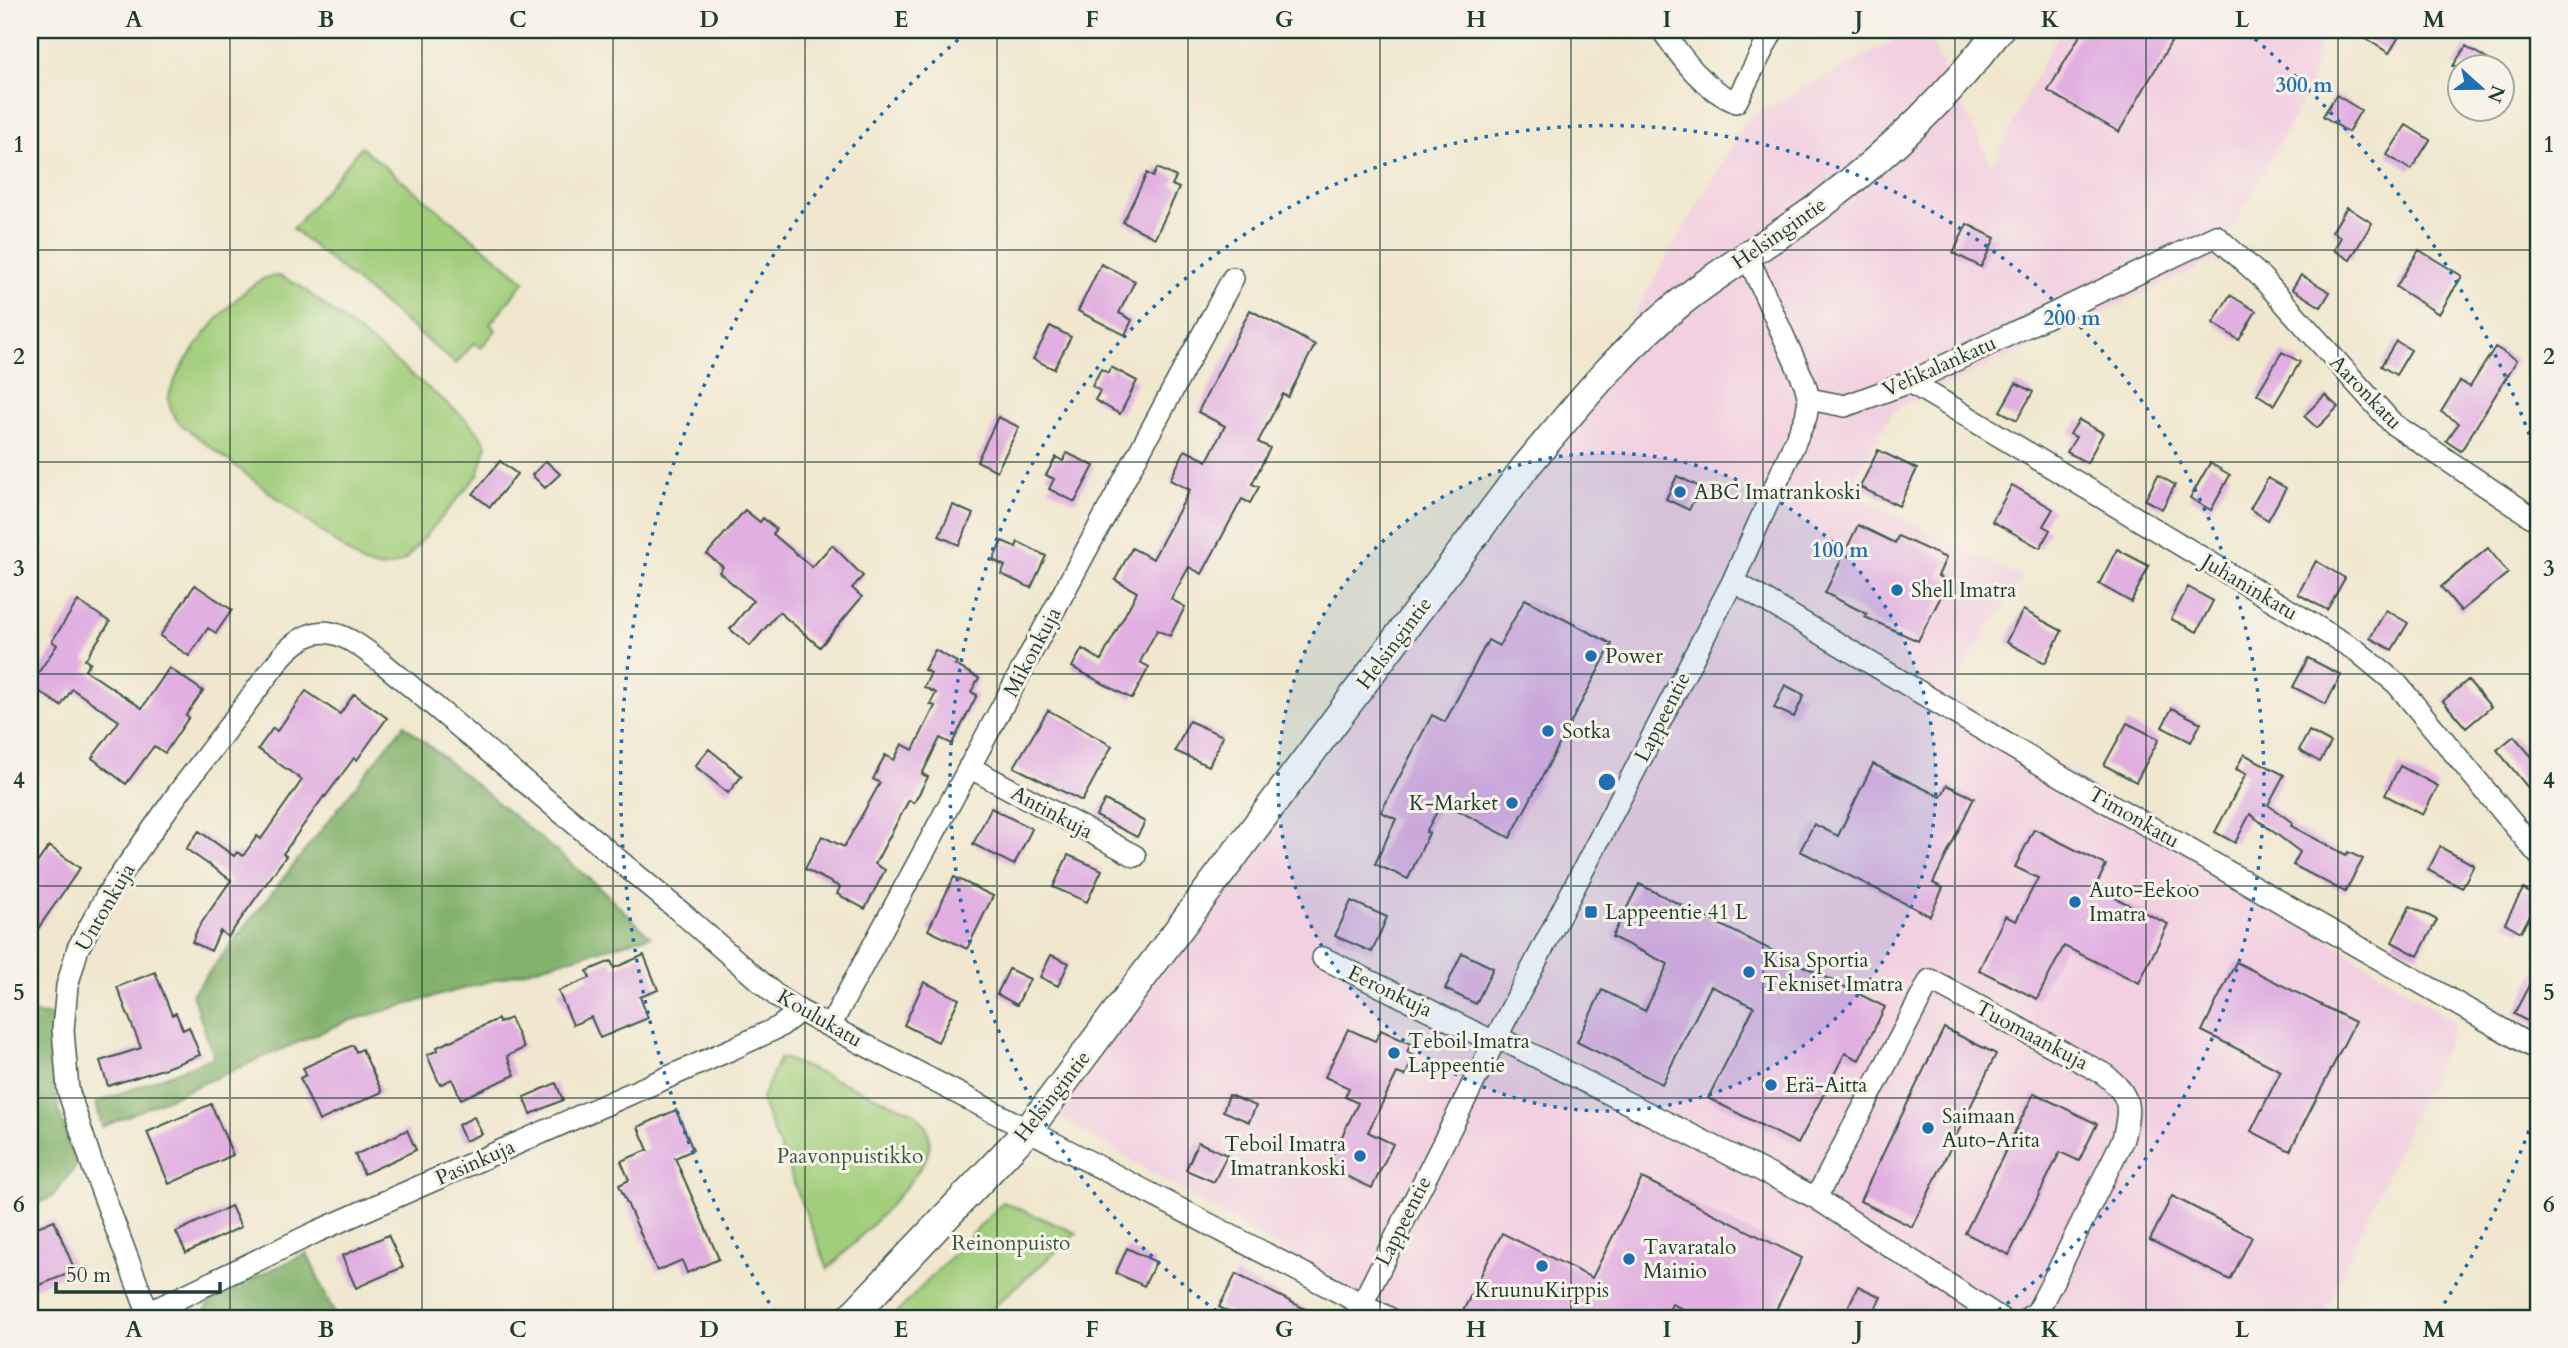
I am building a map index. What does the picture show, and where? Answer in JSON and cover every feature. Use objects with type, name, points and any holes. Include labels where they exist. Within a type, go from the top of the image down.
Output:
[{"type":"main road","name":"Helsingintie","points":[[850,1318],[1028,1130],[1532,459],[1590,391],[1640,338],[1685,300],[1819,206],[1874,162],[1928,113],[1971,67],[1999,30]]},
{"type":"street","points":[[1662,30],[1697,75],[1721,96],[1736,102],[1773,30]]},
{"type":"street","name":"Vehkalankatu","points":[[1810,399],[1845,406],[1910,382],[2216,236]]},
{"type":"street","name":"Aaronkatu","points":[[2216,236],[2261,277],[2393,425],[2538,521]]},
{"type":"street","points":[[1747,255],[1810,399]]},
{"type":"street","name":"Mikonkuja","points":[[830,1026],[1233,278]]},
{"type":"street","name":"Juhaninkatu","points":[[1910,382],[2357,651],[2397,684],[2538,854]]},
{"type":"street","name":"Lappeentie","points":[[1359,1311],[1495,1039],[1733,581],[1806,417],[1810,399]]},
{"type":"street","name":"Timonkatu","points":[[1733,581],[2042,765],[2538,1049]]},
{"type":"street","name":"Koulukatu","points":[[312,632],[335,634],[355,642],[384,664],[653,888],[779,998],[1359,1311],[1389,1318]]},
{"type":"street","name":"Untonkuja","points":[[148,1313],[93,1167],[68,1090],[62,1031],[67,986],[78,948],[108,893],[179,792],[282,656],[296,641],[312,632]]},
{"type":"street","name":"Antinkuja","points":[[969,767],[1135,856]]},
{"type":"street","name":"Eeronkuja","points":[[1323,958],[1495,1039]]},
{"type":"street","name":"Tuomaankuja","points":[[1816,1198],[1930,980],[2104,1074],[2121,1088],[2129,1113],[2123,1139],[2037,1312],[2028,1318]]},
{"type":"street","name":"Pasinkuja","points":[[148,1313],[317,1232],[732,1049],[779,1027],[800,1011]]},
{"type":"street","points":[[1495,1039],[1816,1198],[2000,1318]]},
{"type":"shaded area","points":[[1915,30],[1925,30],[1992,165],[2060,30],[2322,30],[2309,90],[2215,260],[1894,410],[1848,492],[2021,577],[1949,693],[2456,1023],[2322,1318],[1396,1318],[1054,1114],[1541,473],[1749,117]]},
{"type":"green space","points":[[361,147],[525,281],[490,324],[496,330],[481,348],[474,343],[456,364],[293,229]]},
{"type":"green space","points":[[279,276],[299,285],[460,414],[487,445],[478,475],[405,560],[394,565],[379,568],[362,563],[178,422],[170,407],[169,397],[173,384],[207,331],[251,287],[265,278]]},
{"type":"green space","points":[[404,725],[598,886],[650,936],[345,1022],[102,1127],[96,1103],[214,1057],[192,994]]},
{"type":"green space","points":[[30,1013],[54,1016],[52,1056],[55,1092],[63,1127],[77,1165],[52,1197],[30,1207]]},
{"type":"green space","name":"Paavonpuistikko","points":[[779,1059],[786,1059],[913,1112],[928,1133],[929,1149],[915,1176],[828,1269],[761,1100]]},
{"type":"green space","name":"Reinonpuisto","points":[[1003,1202],[1077,1233],[981,1318],[892,1318]]},
{"type":"green space","points":[[307,1253],[336,1318],[202,1318],[211,1298]]},
{"type":"building","points":[[2083,30],[2178,30],[2119,132],[2048,91]]},
{"type":"building","points":[[2352,30],[2403,30],[2389,53]]},
{"type":"building","points":[[2466,46],[2476,52],[2462,52]]},
{"type":"building","points":[[2336,95],[2361,110],[2348,132],[2323,116]]},
{"type":"building","points":[[2406,125],[2430,140],[2411,170],[2387,155]]},
{"type":"building","points":[[1157,168],[1176,177],[1172,185],[1179,188],[1155,238],[1123,222],[1147,173],[1153,177]]},
{"type":"building","points":[[2347,207],[2372,223],[2350,260],[2334,250],[2341,237],[2332,232]]},
{"type":"building","points":[[1967,224],[1995,238],[1981,267],[1953,253]]},
{"type":"building","points":[[2419,250],[2462,276],[2439,314],[2396,287]]},
{"type":"building","points":[[1101,264],[1135,281],[1119,313],[1132,320],[1125,335],[1078,311]]},
{"type":"building","points":[[2301,275],[2330,292],[2321,307],[2292,289]]},
{"type":"building","points":[[2230,295],[2256,311],[2239,340],[2213,323]]},
{"type":"building","points":[[1250,310],[1315,345],[1288,397],[1283,394],[1258,442],[1270,448],[1252,484],[1259,487],[1250,503],[1242,499],[1202,574],[1189,567],[1171,599],[1185,607],[1170,636],[1157,630],[1140,662],[1149,667],[1132,699],[1072,667],[1082,649],[1101,660],[1137,592],[1115,580],[1132,548],[1153,559],[1190,490],[1170,480],[1185,450],[1207,461],[1225,426],[1198,412]]},
{"type":"building","points":[[1050,326],[1071,337],[1054,369],[1033,359]]},
{"type":"building","points":[[2396,341],[2411,350],[2396,375],[2381,366]]},
{"type":"building","points":[[2495,347],[2517,360],[2461,451],[2446,441],[2459,423],[2441,412],[2460,381],[2470,387]]},
{"type":"building","points":[[2282,352],[2300,362],[2274,405],[2257,394]]},
{"type":"building","points":[[1111,367],[1137,381],[1120,414],[1095,400],[1100,391],[1092,386],[1101,369],[1109,373]]},
{"type":"building","points":[[2016,383],[2033,392],[2017,420],[2000,411]]},
{"type":"building","points":[[2325,395],[2338,407],[2317,428],[2304,416]]},
{"type":"building","points":[[998,417],[1019,427],[997,471],[977,461]]},
{"type":"building","points":[[2079,420],[2103,433],[2087,463],[2067,452],[2076,437],[2070,434]]},
{"type":"building","points":[[1878,450],[1917,469],[1899,506],[1860,487]]},
{"type":"building","points":[[1067,453],[1094,466],[1075,502],[1049,489],[1054,479],[1046,475],[1056,457],[1063,461]]},
{"type":"building","points":[[500,461],[517,474],[490,507],[473,494]]},
{"type":"building","points":[[546,461],[560,474],[545,488],[532,475]]},
{"type":"building","points":[[2210,463],[2230,475],[2211,510],[2190,498]]},
{"type":"building","points":[[2158,475],[2175,485],[2162,509],[2145,500]]},
{"type":"building","points":[[1677,476],[1700,487],[1689,510],[1666,499]]},
{"type":"building","points":[[2268,478],[2286,488],[2268,520],[2250,509]]},
{"type":"building","points":[[2012,485],[2053,509],[2043,526],[2050,530],[2040,548],[1992,521]]},
{"type":"building","points":[[953,505],[973,514],[959,545],[939,536]]},
{"type":"building","points":[[745,510],[760,522],[763,518],[776,529],[773,534],[812,567],[832,545],[863,576],[852,588],[862,597],[820,647],[779,612],[750,646],[730,629],[753,601],[719,572],[723,567],[707,554]]},
{"type":"building","points":[[1858,525],[1895,543],[1898,536],[1946,558],[1938,576],[1949,581],[1918,641],[1865,617],[1867,614],[1825,593]]},
{"type":"building","points":[[1002,541],[1016,547],[1018,542],[1046,556],[1031,588],[1001,574],[1005,566],[993,560]]},
{"type":"building","points":[[2488,548],[2508,573],[2461,611],[2441,587]]},
{"type":"building","points":[[2117,549],[2149,566],[2131,602],[2099,584]]},
{"type":"building","points":[[2316,561],[2345,578],[2327,610],[2298,594]]},
{"type":"building","points":[[195,585],[232,610],[216,633],[208,628],[189,656],[160,636]]},
{"type":"building","points":[[2188,587],[2213,601],[2197,632],[2171,619]]},
{"type":"building","points":[[1525,599],[1612,644],[1510,838],[1442,802],[1426,832],[1429,833],[1408,879],[1375,864],[1396,819],[1381,812],[1432,715],[1445,722],[1488,640],[1499,646]]},
{"type":"building","points":[[78,601],[110,622],[85,660],[90,663],[85,670],[142,708],[169,668],[203,691],[165,753],[154,746],[126,784],[92,758],[119,721],[72,689],[61,706],[30,685],[57,645],[52,641]]},
{"type":"building","points":[[2023,610],[2062,631],[2045,663],[2006,642]]},
{"type":"building","points":[[2386,610],[2408,623],[2392,650],[2370,638]]},
{"type":"building","points":[[935,650],[979,678],[971,692],[977,695],[952,744],[940,738],[922,774],[928,777],[914,803],[909,800],[875,864],[885,870],[865,909],[837,894],[840,887],[805,869],[822,836],[844,847],[880,783],[873,779],[885,755],[894,760],[902,744],[913,750],[935,706],[930,704],[936,693],[924,687],[931,673],[924,670]]},
{"type":"building","points":[[2308,658],[2341,675],[2326,704],[2293,687]]},
{"type":"building","points":[[2468,680],[2491,707],[2466,728],[2443,701]]},
{"type":"building","points":[[1785,685],[1804,695],[1794,717],[1774,708]]},
{"type":"building","points":[[306,691],[340,714],[354,694],[387,718],[357,760],[354,758],[324,796],[283,854],[286,856],[228,937],[220,931],[211,951],[192,942],[198,928],[231,880],[186,849],[199,831],[234,856],[237,852],[243,856],[257,836],[261,839],[302,780],[258,749],[273,728],[277,731]]},
{"type":"building","points":[[2172,708],[2201,723],[2191,742],[2162,727]]},
{"type":"building","points":[[1048,710],[1112,746],[1082,801],[1014,767]]},
{"type":"building","points":[[1189,721],[1223,736],[1209,766],[1175,751]]},
{"type":"building","points":[[2127,723],[2159,739],[2136,782],[2104,765]]},
{"type":"building","points":[[2309,731],[2331,743],[2320,762],[2299,750]]},
{"type":"building","points":[[2514,736],[2538,764],[2538,800],[2497,750]]},
{"type":"building","points":[[709,749],[742,776],[728,793],[695,766]]},
{"type":"building","points":[[2244,754],[2284,775],[2268,805],[2293,823],[2291,826],[2346,855],[2348,852],[2363,859],[2345,892],[2293,865],[2300,852],[2250,814],[2235,843],[2215,832],[2246,774],[2236,769]]},
{"type":"building","points":[[1873,764],[1941,797],[1947,785],[1974,798],[1933,883],[1943,888],[1930,916],[1800,851],[1814,824],[1838,836]]},
{"type":"building","points":[[2400,766],[2438,786],[2423,815],[2385,795]]},
{"type":"building","points":[[1105,800],[1145,822],[1137,837],[1096,816]]},
{"type":"building","points":[[991,808],[1032,829],[1014,865],[973,844]]},
{"type":"building","name":"Auto-Eekoo Imatra","points":[[2034,829],[2106,865],[2095,888],[2168,924],[2139,983],[2064,946],[2037,999],[1979,970],[2005,916],[2016,921],[2038,878],[2015,867]]},
{"type":"building","points":[[49,846],[80,868],[30,940],[30,873]]},
{"type":"building","points":[[2440,847],[2474,865],[2462,888],[2428,870]]},
{"type":"building","points":[[1068,855],[1102,870],[1087,902],[1053,887]]},
{"type":"building","points":[[954,877],[993,896],[967,949],[928,930]]},
{"type":"building","points":[[1639,884],[1885,1007],[1859,1060],[1845,1053],[1798,1144],[1708,1098],[1754,1007],[1711,986],[1662,1084],[1577,1042],[1602,990],[1645,1011],[1668,964],[1612,937]]},
{"type":"building","points":[[2523,889],[2538,897],[2538,900],[2521,932],[2505,923]]},
{"type":"building","points":[[1351,901],[1387,917],[1372,952],[1335,936]]},
{"type":"building","points":[[2410,906],[2437,920],[2418,956],[2392,942]]},
{"type":"building","points":[[1462,953],[1493,968],[1476,1004],[1445,989]]},
{"type":"building","points":[[644,955],[658,990],[640,997],[648,1018],[600,1038],[591,1017],[573,1025],[558,991],[590,978],[587,971],[611,961],[614,968]]},
{"type":"building","points":[[1051,955],[1069,963],[1058,986],[1040,977]]},
{"type":"building","points":[[2236,962],[2355,1022],[2290,1151],[2251,1131],[2281,1071],[2202,1031]]},
{"type":"building","points":[[2538,968],[2538,1027],[2514,1014]]},
{"type":"building","points":[[1009,969],[1030,979],[1017,1005],[997,994]]},
{"type":"building","points":[[155,972],[172,1015],[176,1013],[183,1030],[189,1027],[200,1055],[108,1086],[100,1061],[141,1048],[117,987]]},
{"type":"building","points":[[924,982],[959,999],[938,1042],[904,1025]]},
{"type":"building","points":[[510,1018],[524,1048],[507,1056],[515,1075],[461,1099],[452,1079],[440,1085],[427,1055],[438,1050],[437,1047],[498,1019],[499,1023]]},
{"type":"building","name":"Saimaan Auto-Arita","points":[[1944,1028],[1996,1054],[1912,1227],[1860,1201]]},
{"type":"building","points":[[1348,1029],[1375,1041],[1381,1030],[1411,1044],[1407,1052],[1415,1056],[1405,1076],[1397,1073],[1368,1132],[1393,1144],[1372,1188],[1327,1167],[1358,1103],[1345,1097],[1349,1088],[1325,1077]]},
{"type":"building","points":[[353,1045],[356,1052],[362,1049],[382,1092],[319,1121],[300,1078],[306,1075],[303,1068]]},
{"type":"building","points":[[556,1083],[563,1100],[531,1114],[524,1097]]},
{"type":"building","points":[[2034,1093],[2097,1124],[2079,1161],[2060,1152],[2009,1255],[1965,1233]]},
{"type":"building","points":[[1229,1095],[1256,1106],[1249,1122],[1223,1111]]},
{"type":"building","points":[[211,1104],[233,1155],[169,1184],[147,1132]]},
{"type":"building","points":[[676,1110],[693,1150],[675,1158],[719,1259],[687,1273],[682,1260],[657,1271],[619,1185],[629,1180],[621,1161],[648,1150],[638,1127]]},
{"type":"building","points":[[474,1117],[482,1134],[465,1141],[458,1125]]},
{"type":"building","points":[[407,1130],[416,1150],[364,1174],[355,1155]]},
{"type":"building","points":[[1198,1142],[1227,1155],[1214,1182],[1186,1170]]},
{"type":"building","points":[[1642,1178],[1802,1258],[1772,1318],[1702,1318],[1672,1304],[1665,1318],[1477,1318],[1463,1311],[1502,1233],[1592,1278]]},
{"type":"building","points":[[2172,1196],[2252,1237],[2230,1280],[2150,1240]]},
{"type":"building","points":[[231,1206],[241,1227],[186,1253],[176,1232]]},
{"type":"building","points":[[54,1220],[75,1271],[30,1289],[30,1230]]},
{"type":"building","points":[[388,1235],[403,1267],[356,1288],[342,1256]]},
{"type":"building","points":[[1127,1248],[1156,1262],[1144,1286],[1116,1273]]},
{"type":"building","points":[[1236,1274],[1323,1318],[1241,1318],[1219,1307]]},
{"type":"building","points":[[1858,1286],[1881,1297],[1871,1318],[1843,1318]]},
{"type":"place","name":"ABC Imatrankoski","points":[[1680,492]]},
{"type":"place","name":"Shell Imatra","points":[[1897,590]]},
{"type":"place","name":"Power","points":[[1591,656]]},
{"type":"place","name":"Sotka","points":[[1548,731]]},
{"type":"place","name":"K-Market","points":[[1512,803]]},
{"type":"place","name":"Auto-Eekoo Imatra","points":[[2075,902]]},
{"type":"place","name":"Lappeentie 41 L","points":[[1591,912]]},
{"type":"place","name":"Kisa Sportia Tekniset Imatra","points":[[1749,972]]},
{"type":"place","name":"Teboil Imatra Lappeentie","points":[[1394,1053]]},
{"type":"place","name":"Erä-Aitta","points":[[1771,1085]]},
{"type":"place","name":"Saimaan Auto-Arita","points":[[1928,1128]]},
{"type":"place","name":"Teboil Imatra Imatrankoski","points":[[1360,1156]]},
{"type":"place","name":"Tavaratalo Mainio","points":[[1629,1259]]},
{"type":"place","name":"KruunuKirppis","points":[[1542,1266]]}]
